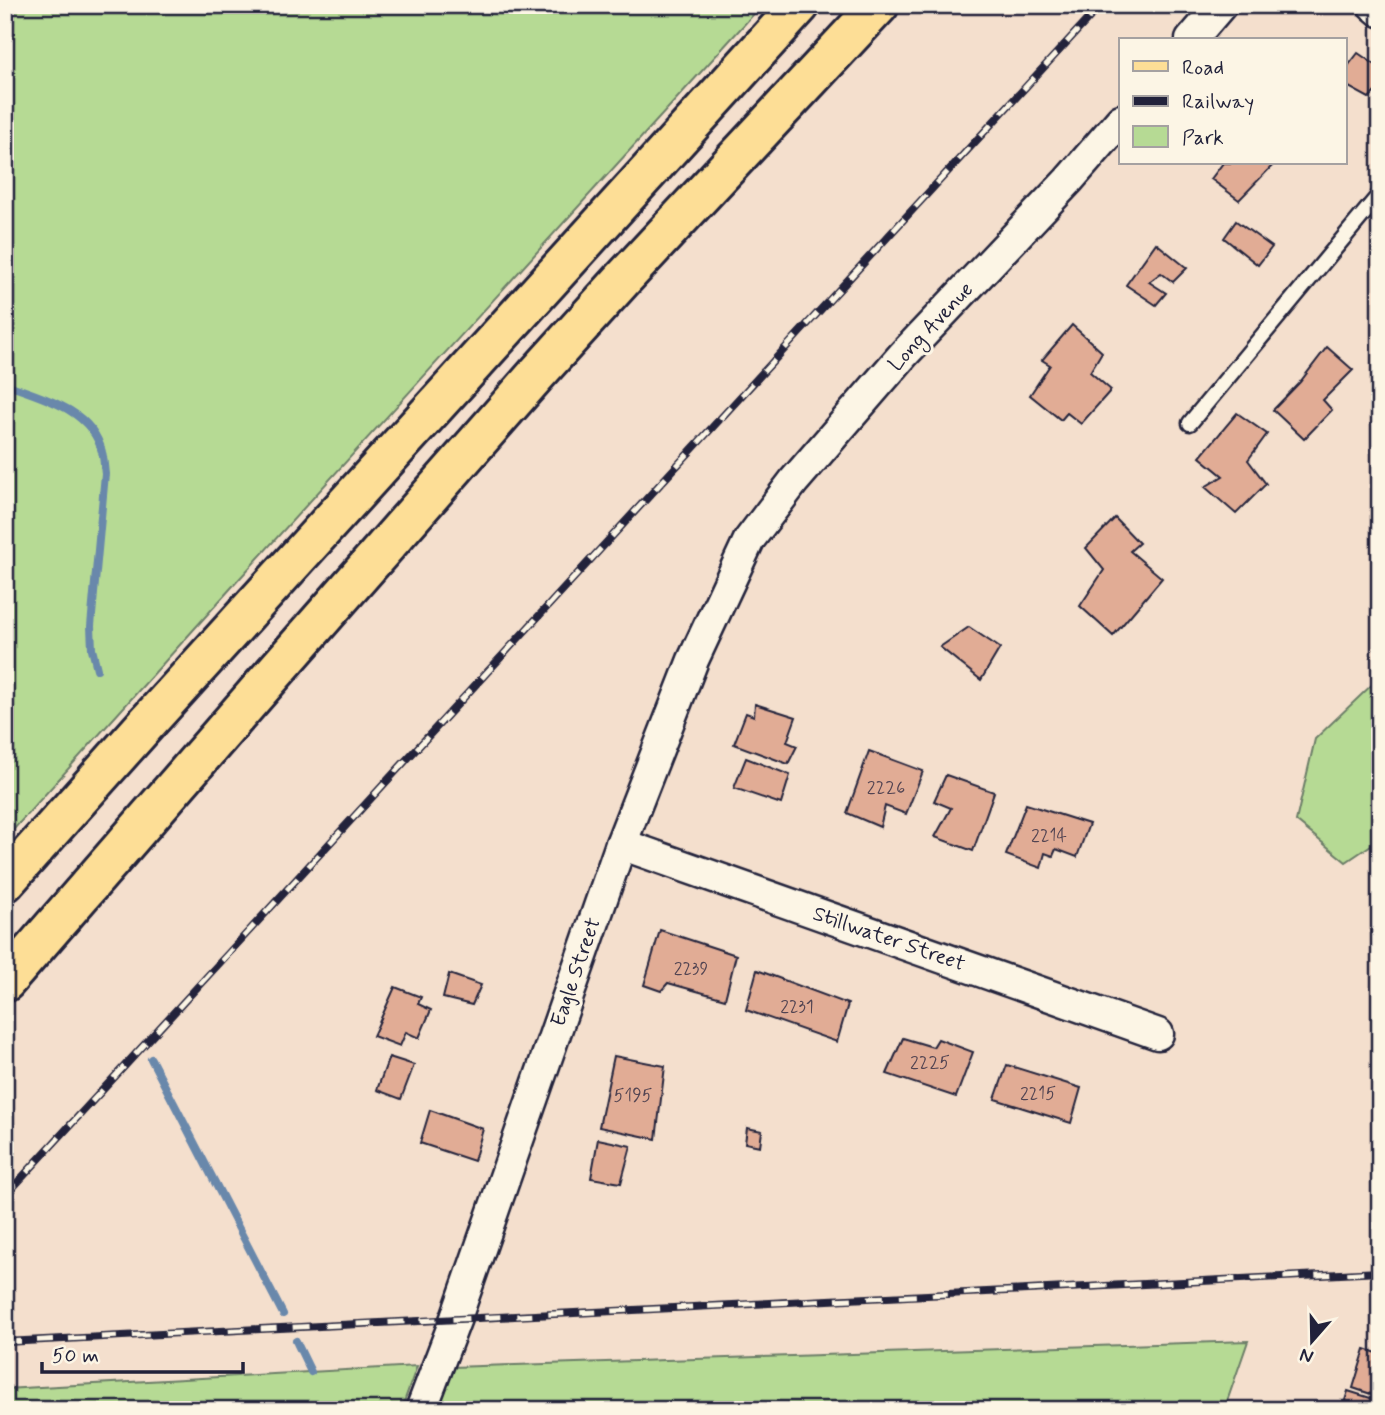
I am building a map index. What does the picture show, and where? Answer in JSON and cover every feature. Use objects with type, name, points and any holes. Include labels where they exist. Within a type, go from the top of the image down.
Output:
[{"type":"main road","points":[[5,883],[173,694],[800,5]]},
{"type":"main road","points":[[5,982],[545,365],[879,5]]},
{"type":"street","points":[[1193,38],[1221,5]]},
{"type":"street","points":[[1373,5],[1380,11]]},
{"type":"street","name":"Long Avenue","points":[[749,540],[794,481],[904,355],[1068,181],[1119,122]]},
{"type":"street","name":"Eagle Street","points":[[421,1410],[456,1318],[621,844],[693,660],[749,540]]},
{"type":"street","name":"Stillwater Street","points":[[621,844],[1158,1034]]},
{"type":"lane","points":[[1190,423],[1380,194]]},
{"type":"green space","points":[[5,5],[762,5],[5,839]]},
{"type":"green space","points":[[1380,677],[1380,839],[1346,862],[1296,821],[1315,739]]},
{"type":"green space","points":[[1248,1341],[1224,1410],[437,1410],[452,1367]]},
{"type":"green space","points":[[417,1366],[401,1410],[5,1410],[5,1389]]},
{"type":"building","points":[[1358,53],[1380,68],[1380,87],[1369,98],[1346,86],[1346,69]]},
{"type":"building","points":[[1222,164],[1274,164],[1239,200],[1211,179]]},
{"type":"building","points":[[1236,221],[1272,247],[1258,265],[1224,238]]},
{"type":"building","points":[[1156,243],[1187,268],[1173,282],[1161,273],[1149,282],[1166,293],[1156,305],[1126,285]]},
{"type":"building","points":[[1072,325],[1102,352],[1090,372],[1111,390],[1081,424],[1067,413],[1061,420],[1030,395],[1050,365],[1042,360]]},
{"type":"building","points":[[1327,347],[1353,370],[1323,400],[1332,410],[1304,439],[1273,410],[1300,382]]},
{"type":"building","points":[[1237,413],[1267,434],[1248,460],[1266,484],[1236,514],[1205,487],[1223,476],[1200,457]]},
{"type":"building","points":[[1115,518],[1139,543],[1130,551],[1162,578],[1113,636],[1080,606],[1104,570],[1086,548]]},
{"type":"building","points":[[969,627],[1000,648],[981,680],[940,647]]},
{"type":"building","points":[[755,704],[796,717],[787,742],[797,746],[788,764],[734,744],[746,713],[754,716]]},
{"type":"building","points":[[869,751],[923,771],[906,814],[885,806],[880,827],[847,813]]},
{"type":"building","points":[[746,758],[790,775],[781,804],[734,788]]},
{"type":"building","points":[[946,775],[994,792],[973,851],[935,837],[951,808],[934,801]]},
{"type":"building","points":[[1026,804],[1089,824],[1077,857],[1056,849],[1053,856],[1045,853],[1041,868],[1006,855]]},
{"type":"building","points":[[660,930],[736,955],[725,999],[668,983],[661,991],[644,985]]},
{"type":"building","points":[[757,970],[848,1004],[837,1042],[746,1010]]},
{"type":"building","points":[[449,974],[481,985],[472,1005],[443,998]]},
{"type":"building","points":[[395,987],[421,997],[418,1004],[431,1010],[419,1038],[406,1032],[400,1046],[373,1036]]},
{"type":"building","points":[[903,1038],[933,1047],[938,1039],[973,1052],[956,1097],[887,1074]]},
{"type":"building","points":[[614,1056],[665,1066],[656,1139],[599,1127]]},
{"type":"building","points":[[389,1057],[414,1065],[401,1099],[377,1090]]},
{"type":"building","points":[[1007,1065],[1081,1088],[1071,1123],[995,1099]]},
{"type":"building","points":[[430,1110],[483,1129],[474,1161],[420,1143]]},
{"type":"building","points":[[747,1128],[762,1131],[760,1146],[745,1143]]},
{"type":"building","points":[[598,1139],[631,1146],[621,1183],[591,1178]]},
{"type":"building","points":[[1365,1349],[1380,1354],[1380,1397],[1353,1388]]},
{"type":"building","points":[[1348,1391],[1380,1401],[1380,1410],[1342,1410]]},
{"type":"waterway","points":[[5,384],[49,400],[76,415],[88,425],[102,452],[105,474],[91,626],[92,649],[97,669]]},
{"type":"waterway","points":[[151,1059],[283,1314]]},
{"type":"waterway","points":[[296,1341],[311,1372]]},
{"type":"railway","points":[[5,1196],[1101,5]]},
{"type":"railway","points":[[5,1342],[1380,1272]]}]
